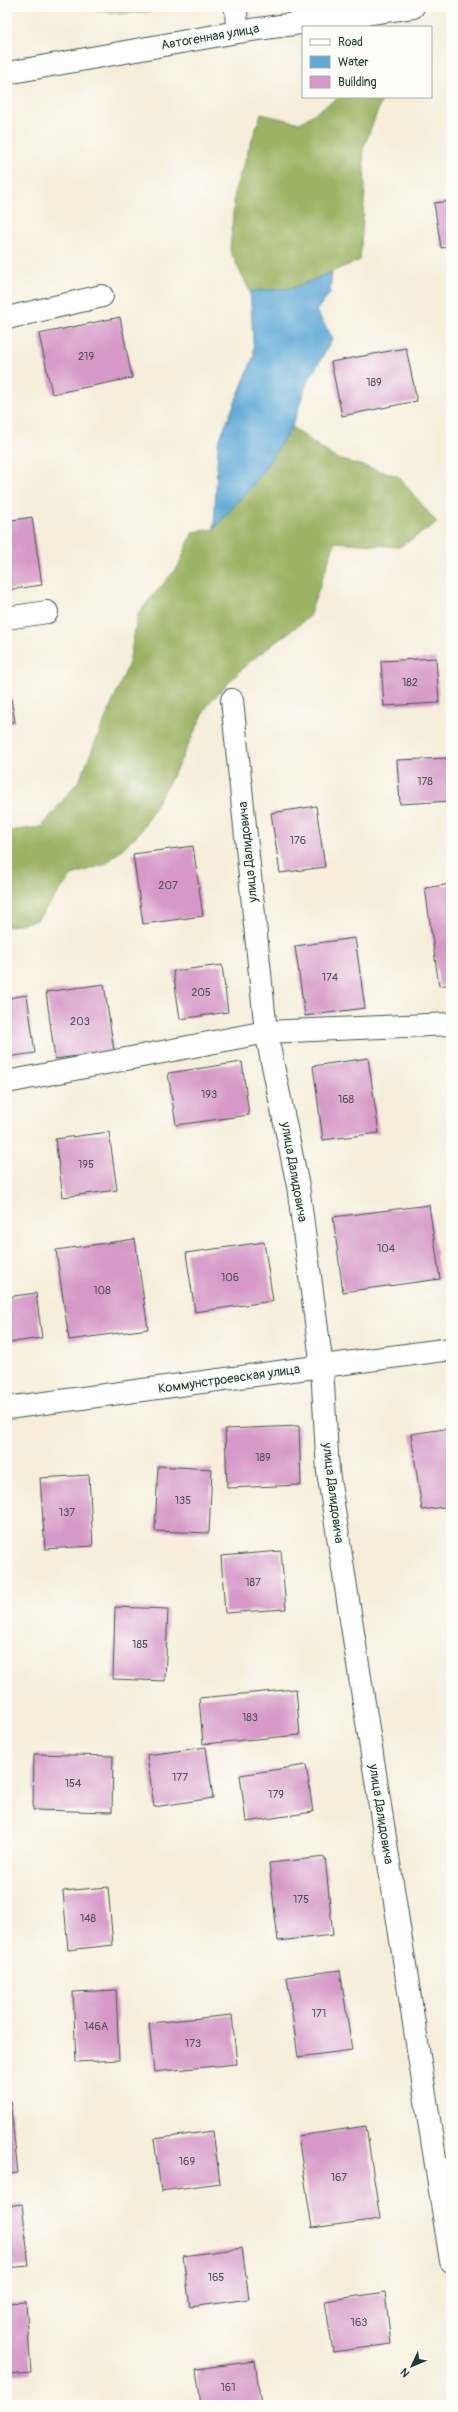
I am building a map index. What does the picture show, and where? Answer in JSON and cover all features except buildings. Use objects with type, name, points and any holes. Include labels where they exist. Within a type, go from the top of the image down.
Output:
[{"type":"street","points":[[236,7],[236,32]]},
{"type":"street","name":"Автогенная улица","points":[[7,73],[236,32],[413,7]]},
{"type":"street","points":[[7,318],[102,296]]},
{"type":"street","points":[[7,618],[47,612]]},
{"type":"street","name":"улица Далидовича","points":[[232,700],[266,1032],[298,1186],[322,1367],[328,1472],[451,2261]]},
{"type":"street","points":[[7,1082],[266,1032],[451,1024]]},
{"type":"street","name":"Коммунстроевская улица","points":[[7,1408],[451,1349]]},
{"type":"green space","points":[[79,7],[202,7],[119,14]]},
{"type":"green space","points":[[338,98],[383,98],[363,149],[365,189],[360,260],[293,288],[250,291],[230,251],[235,189],[261,114],[300,123]]},
{"type":"green space","points":[[292,427],[335,458],[398,476],[437,523],[399,547],[335,542],[309,617],[248,663],[208,704],[177,768],[140,832],[106,864],[72,875],[37,920],[7,927],[7,831],[42,827],[80,779],[129,663],[138,613],[178,567],[193,532],[214,529],[256,481]]},
{"type":"water","points":[[332,272],[330,293],[316,311],[333,338],[307,383],[292,427],[256,481],[214,529],[218,443],[254,356],[250,291],[293,288]]}]
